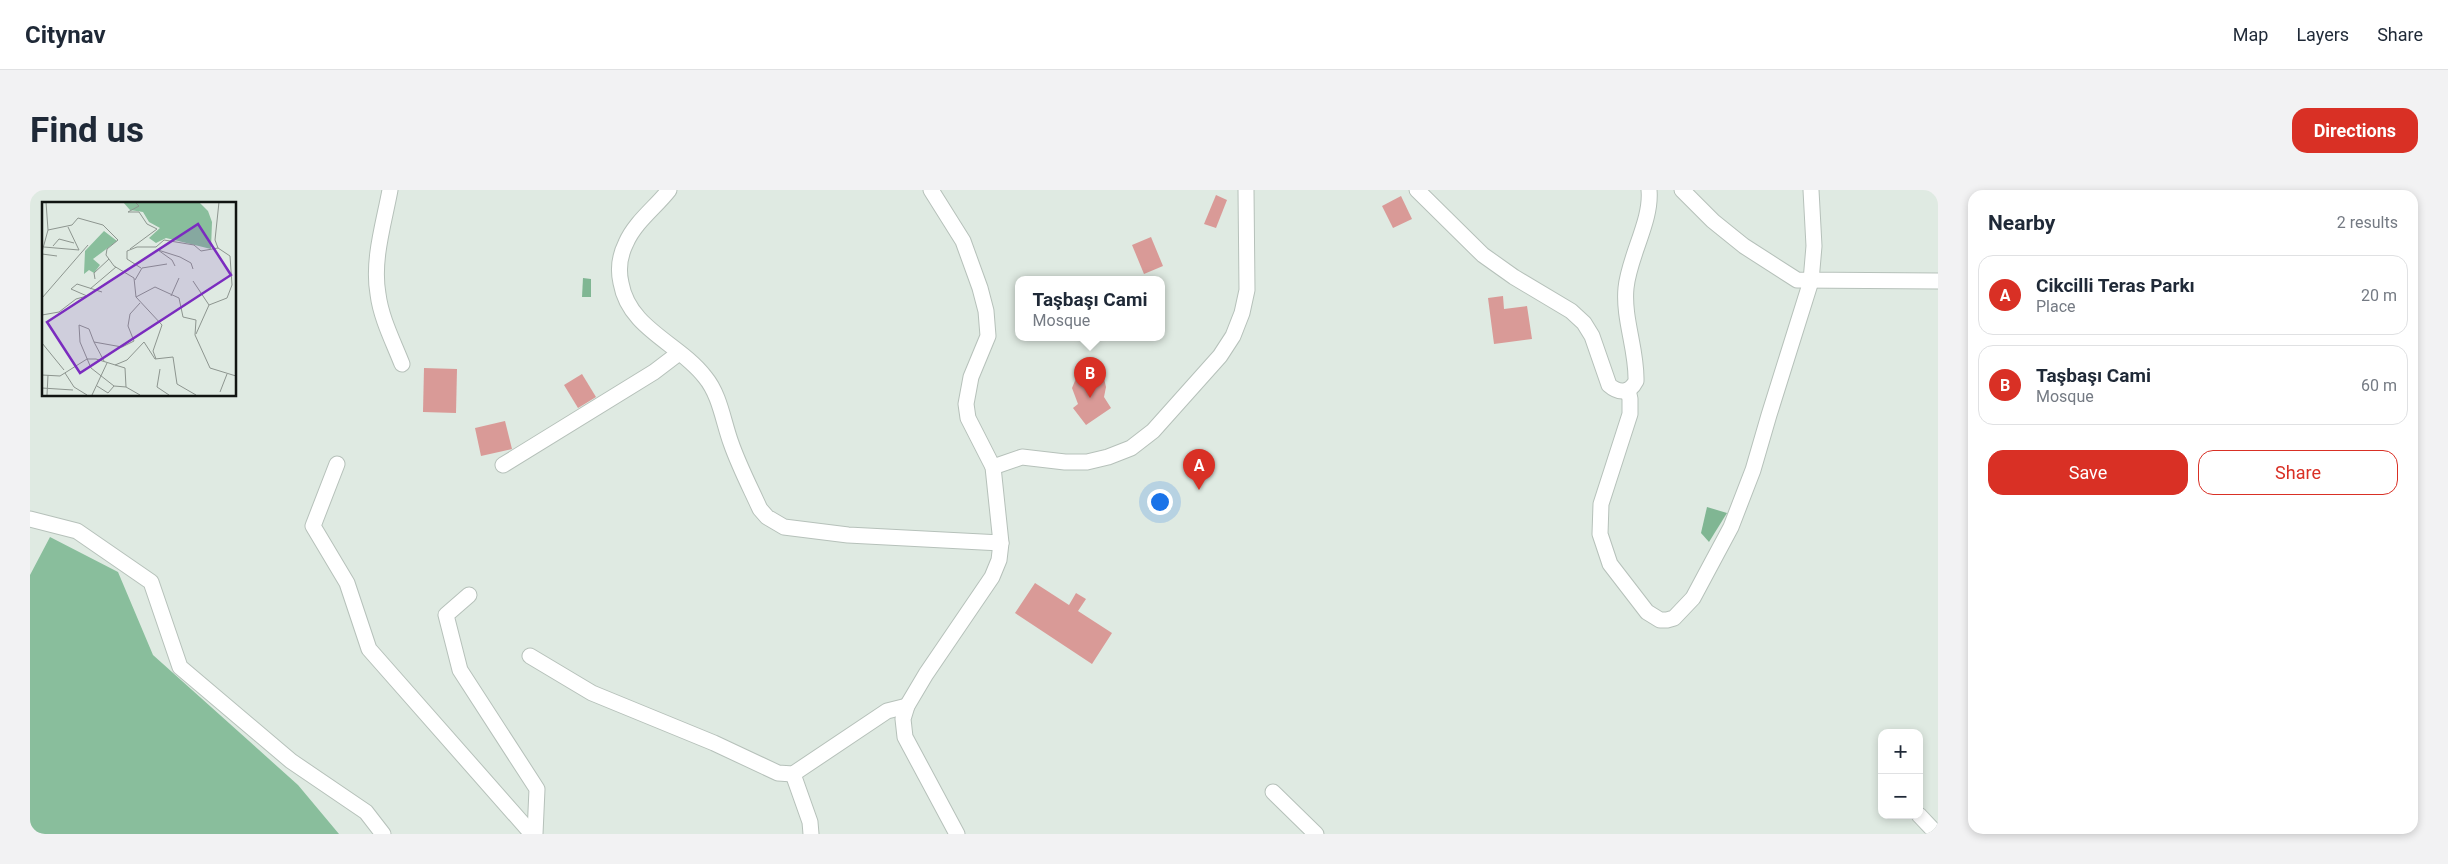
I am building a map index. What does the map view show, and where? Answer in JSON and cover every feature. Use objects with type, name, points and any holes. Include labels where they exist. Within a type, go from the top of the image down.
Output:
[{"type":"street","points":[[390,190],[377,262],[376,282],[381,308],[402,364]]},
{"type":"street","points":[[669,190],[626,242],[620,258],[619,274],[622,294],[632,312],[705,376],[714,390],[731,444],[760,509],[775,523],[784,527],[848,535],[1001,543]]},
{"type":"street","points":[[931,190],[963,241],[984,304],[988,336],[972,377],[966,404],[968,418],[993,467],[1001,543],[999,560],[992,577],[926,674],[907,706],[903,719],[905,737],[957,834]]},
{"type":"street","points":[[993,467],[1022,457],[1065,462],[1086,462],[1108,457],[1131,448],[1153,431],[1220,356],[1233,336],[1242,313],[1247,290],[1246,190]]},
{"type":"street","points":[[1417,190],[1483,255],[1514,277],[1571,311],[1584,323],[1592,336],[1609,384],[1615,390],[1628,390]]},
{"type":"street","points":[[1628,390],[1636,380],[1636,373],[1626,310],[1626,290],[1629,266],[1648,209],[1649,190]]},
{"type":"street","points":[[1682,190],[1713,221],[1774,267],[1796,280],[1938,282]]},
{"type":"street","points":[[1628,390],[1630,414],[1601,504],[1600,534],[1610,564],[1653,618],[1667,620],[1674,618],[1693,598],[1731,527],[1742,502],[1811,280],[1814,246],[1811,190]]},
{"type":"street","points":[[503,465],[654,372],[679,353]]},
{"type":"street","points":[[337,464],[313,526],[347,582],[369,648],[534,834]]},
{"type":"street","points":[[30,519],[77,531],[152,582],[180,667],[291,761],[366,812],[383,834]]},
{"type":"street","points":[[468,595],[446,615],[460,670],[537,789],[534,834]]},
{"type":"street","points":[[530,656],[592,693],[714,743],[778,773],[793,774],[887,711],[907,706]]},
{"type":"street","points":[[793,774],[810,822],[811,834]]},
{"type":"street","points":[[1273,792],[1316,834]]},
{"type":"street","points":[[1923,819],[1937,834]]},
{"type":"shaded area","points":[[583,278],[591,279],[591,297],[582,297]]},
{"type":"shaded area","points":[[1707,507],[1727,513],[1709,542],[1701,533]]},
{"type":"shaded area","points":[[50,537],[118,572],[153,655],[298,785],[339,834],[30,834],[30,575]]},
{"type":"building","points":[[1216,195],[1227,200],[1216,228],[1204,224]]},
{"type":"building","points":[[1401,196],[1412,219],[1393,228],[1382,206]]},
{"type":"building","points":[[1151,237],[1163,266],[1144,274],[1132,245]]},
{"type":"building","points":[[1503,296],[1504,309],[1527,306],[1532,339],[1494,344],[1488,298]]},
{"type":"building","points":[[424,368],[457,369],[456,413],[423,412]]},
{"type":"building","points":[[1084,371],[1093,371],[1104,378],[1106,387],[1104,397],[1111,408],[1086,425],[1073,408],[1078,404],[1072,388],[1077,376]]},
{"type":"building","points":[[582,374],[596,397],[578,408],[564,385]]},
{"type":"building","points":[[505,421],[512,449],[481,456],[475,428]]},
{"type":"building","points":[[1035,583],[1069,605],[1076,593],[1086,599],[1078,611],[1112,633],[1092,664],[1015,613]]},
{"type":"place","name":"Taşbaşı Cami","points":[[1090,398]]},
{"type":"place","name":"Cikcilli Teras Parkı","points":[[1199,490]]}]
